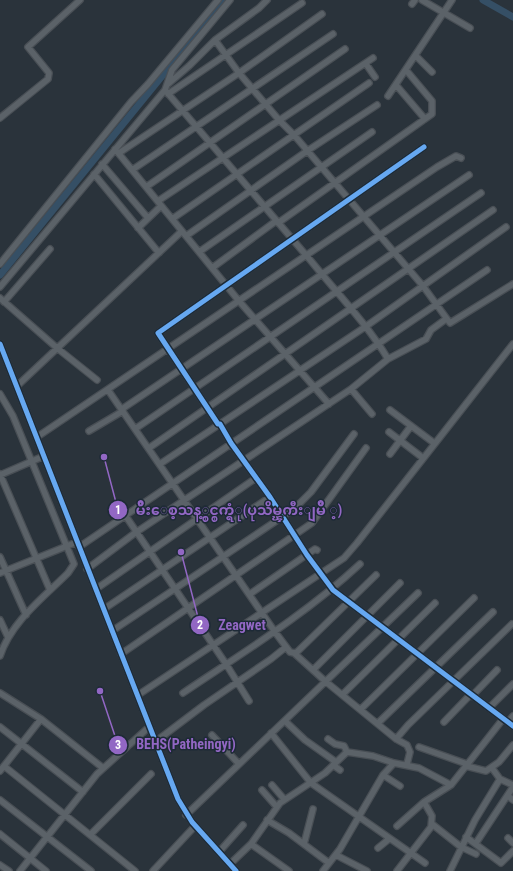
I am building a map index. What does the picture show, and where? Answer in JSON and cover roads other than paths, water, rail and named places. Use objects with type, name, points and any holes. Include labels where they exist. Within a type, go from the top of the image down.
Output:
[{"type":"street","points":[[0,118],[48,79],[49,73],[28,47],[80,0]]},
{"type":"street","points":[[0,264],[131,102],[148,84],[218,0]]},
{"type":"street","points":[[230,0],[172,70],[167,92],[182,111],[198,126],[336,291],[378,342],[388,359]]},
{"type":"street","points":[[168,84],[189,66],[215,40],[259,8],[267,0]]},
{"type":"street","points":[[422,0],[470,28]]},
{"type":"street","points":[[388,96],[452,0]]},
{"type":"street","points":[[0,286],[102,164],[117,151],[167,92],[228,55],[302,3]]},
{"type":"street","points":[[117,151],[182,111],[239,73],[322,14]]},
{"type":"street","points":[[132,170],[332,34]]},
{"type":"street","points":[[215,40],[228,55],[239,73],[321,166],[378,236],[423,286],[436,306],[450,323],[455,322],[513,284]]},
{"type":"street","points":[[146,187],[212,143],[345,49]]},
{"type":"street","points":[[416,56],[432,72]]},
{"type":"street","points":[[138,228],[159,204],[224,157],[373,58]]},
{"type":"street","points":[[366,64],[375,77]]},
{"type":"street","points":[[212,268],[335,183],[433,112],[432,101],[406,70]]},
{"type":"street","points":[[172,219],[369,83]]},
{"type":"street","points":[[396,85],[425,119]]},
{"type":"street","points":[[17,386],[159,253],[184,233],[251,190],[307,150],[378,105]]},
{"type":"street","points":[[199,252],[372,132]]},
{"type":"street","points":[[424,147],[158,332],[158,335],[218,424],[220,424],[231,443],[270,497],[307,555],[333,590],[437,667],[471,695],[513,726]]},
{"type":"street","points":[[117,151],[269,337],[329,404]]},
{"type":"street","points":[[37,437],[436,167],[456,156],[461,158]]},
{"type":"street","points":[[102,164],[148,218]]},
{"type":"street","points":[[94,174],[159,253]]},
{"type":"street","points":[[89,431],[469,175]]},
{"type":"street","points":[[135,429],[481,192]]},
{"type":"street","points":[[149,448],[493,210]]},
{"type":"street","points":[[160,464],[365,327],[506,227]]},
{"type":"street","points":[[50,249],[2,300],[57,348],[97,380]]},
{"type":"street","points":[[3,572],[73,544],[124,516],[378,342],[436,306],[486,270]]},
{"type":"street","points":[[87,569],[135,533],[351,389],[388,359],[426,339],[431,330],[446,319]]},
{"type":"street","points":[[0,344],[37,437],[42,457],[73,544],[74,564],[26,615],[8,637],[0,656]]},
{"type":"street","points":[[138,695],[344,558],[513,344]]},
{"type":"street","points":[[351,389],[372,414]]},
{"type":"street","points":[[108,390],[286,647],[342,695],[410,749],[407,764]]},
{"type":"street","points":[[0,394],[13,416],[32,460],[96,589],[178,799],[186,815],[236,871]]},
{"type":"street","points":[[390,410],[434,444]]},
{"type":"street","points":[[390,454],[412,426]]},
{"type":"street","points":[[389,432],[423,458]]},
{"type":"street","points":[[112,631],[283,517],[310,492],[354,434]]},
{"type":"street","points":[[121,654],[312,523],[366,448]]},
{"type":"street","points":[[42,457],[0,474],[50,590]]},
{"type":"street","points":[[96,589],[256,478]]},
{"type":"street","points":[[104,609],[270,497]]},
{"type":"street","points":[[124,516],[226,664],[249,701]]},
{"type":"street","points":[[250,594],[307,555],[317,550]]},
{"type":"street","points":[[0,557],[3,572],[26,615]]},
{"type":"street","points":[[183,693],[275,632],[333,590],[360,564]]},
{"type":"street","points":[[294,653],[376,575]]},
{"type":"street","points":[[312,670],[400,583]]},
{"type":"street","points":[[186,815],[418,593]]},
{"type":"street","points":[[361,709],[474,598]]},
{"type":"street","points":[[342,695],[400,640],[436,603]]},
{"type":"street","points":[[378,723],[493,612]]},
{"type":"street","points":[[0,620],[8,637]]},
{"type":"street","points":[[396,739],[408,724],[512,624]]},
{"type":"street","points":[[155,742],[286,647]]},
{"type":"street","points":[[444,722],[497,670]]},
{"type":"street","points":[[488,708],[513,684]]},
{"type":"street","points":[[0,693],[41,719],[103,768]]},
{"type":"street","points":[[398,826],[424,802],[452,785],[466,765],[505,720],[513,716]]},
{"type":"street","points":[[41,719],[2,769],[64,814],[135,871]]},
{"type":"street","points":[[285,720],[305,740],[335,763],[340,770]]},
{"type":"street","points":[[0,727],[82,792]]},
{"type":"street","points":[[20,871],[64,814],[103,768],[149,727]]},
{"type":"street","points":[[272,733],[311,783],[358,818],[425,864]]},
{"type":"street","points":[[212,735],[239,764]]},
{"type":"street","points":[[328,740],[335,744],[344,746],[347,752]]},
{"type":"street","points":[[419,747],[483,771],[492,768],[513,745]]},
{"type":"street","points":[[347,752],[373,756],[394,763],[407,764],[419,768],[452,785]]},
{"type":"street","points":[[230,864],[251,844],[276,806],[284,799],[325,774],[347,752]]},
{"type":"street","points":[[323,871],[336,855],[383,775],[394,763]]},
{"type":"street","points":[[476,843],[508,796],[513,786],[500,779],[492,768]]},
{"type":"street","points":[[90,835],[151,774]]},
{"type":"street","points":[[383,775],[400,786]]},
{"type":"street","points":[[450,871],[466,837],[500,779]]},
{"type":"street","points":[[272,785],[284,799]]},
{"type":"street","points":[[262,790],[276,806]]},
{"type":"street","points":[[508,796],[513,800]]},
{"type":"street","points":[[0,800],[91,871]]},
{"type":"street","points":[[397,871],[432,824],[432,816],[424,802]]},
{"type":"street","points":[[304,844],[313,809]]},
{"type":"street","points":[[267,820],[304,844],[329,863]]},
{"type":"street","points":[[432,824],[461,848],[476,854]]},
{"type":"street","points":[[219,852],[243,825]]},
{"type":"street","points":[[154,871],[195,826]]},
{"type":"street","points":[[0,834],[46,871]]},
{"type":"street","points":[[466,837],[501,863],[513,850]]},
{"type":"street","points":[[508,838],[513,843]]},
{"type":"street","points":[[378,848],[389,839]]},
{"type":"street","points":[[251,844],[289,871]]},
{"type":"street","points":[[336,855],[367,871]]},
{"type":"street","points":[[0,865],[9,871]]},
{"type":"waterway","points":[[0,275],[224,0]]},
{"type":"waterway","points":[[483,0],[513,17]]},
{"type":"place","name":"မ်ိဳးေစ့သန့္စင္စက္ရံု(ပုသိမ္ၾကီးျမိဳ ့)","points":[[104,457]]},
{"type":"place","name":"Zeagwet","points":[[181,552]]},
{"type":"place","name":"BEHS(Patheingyi)","points":[[100,691]]}]
